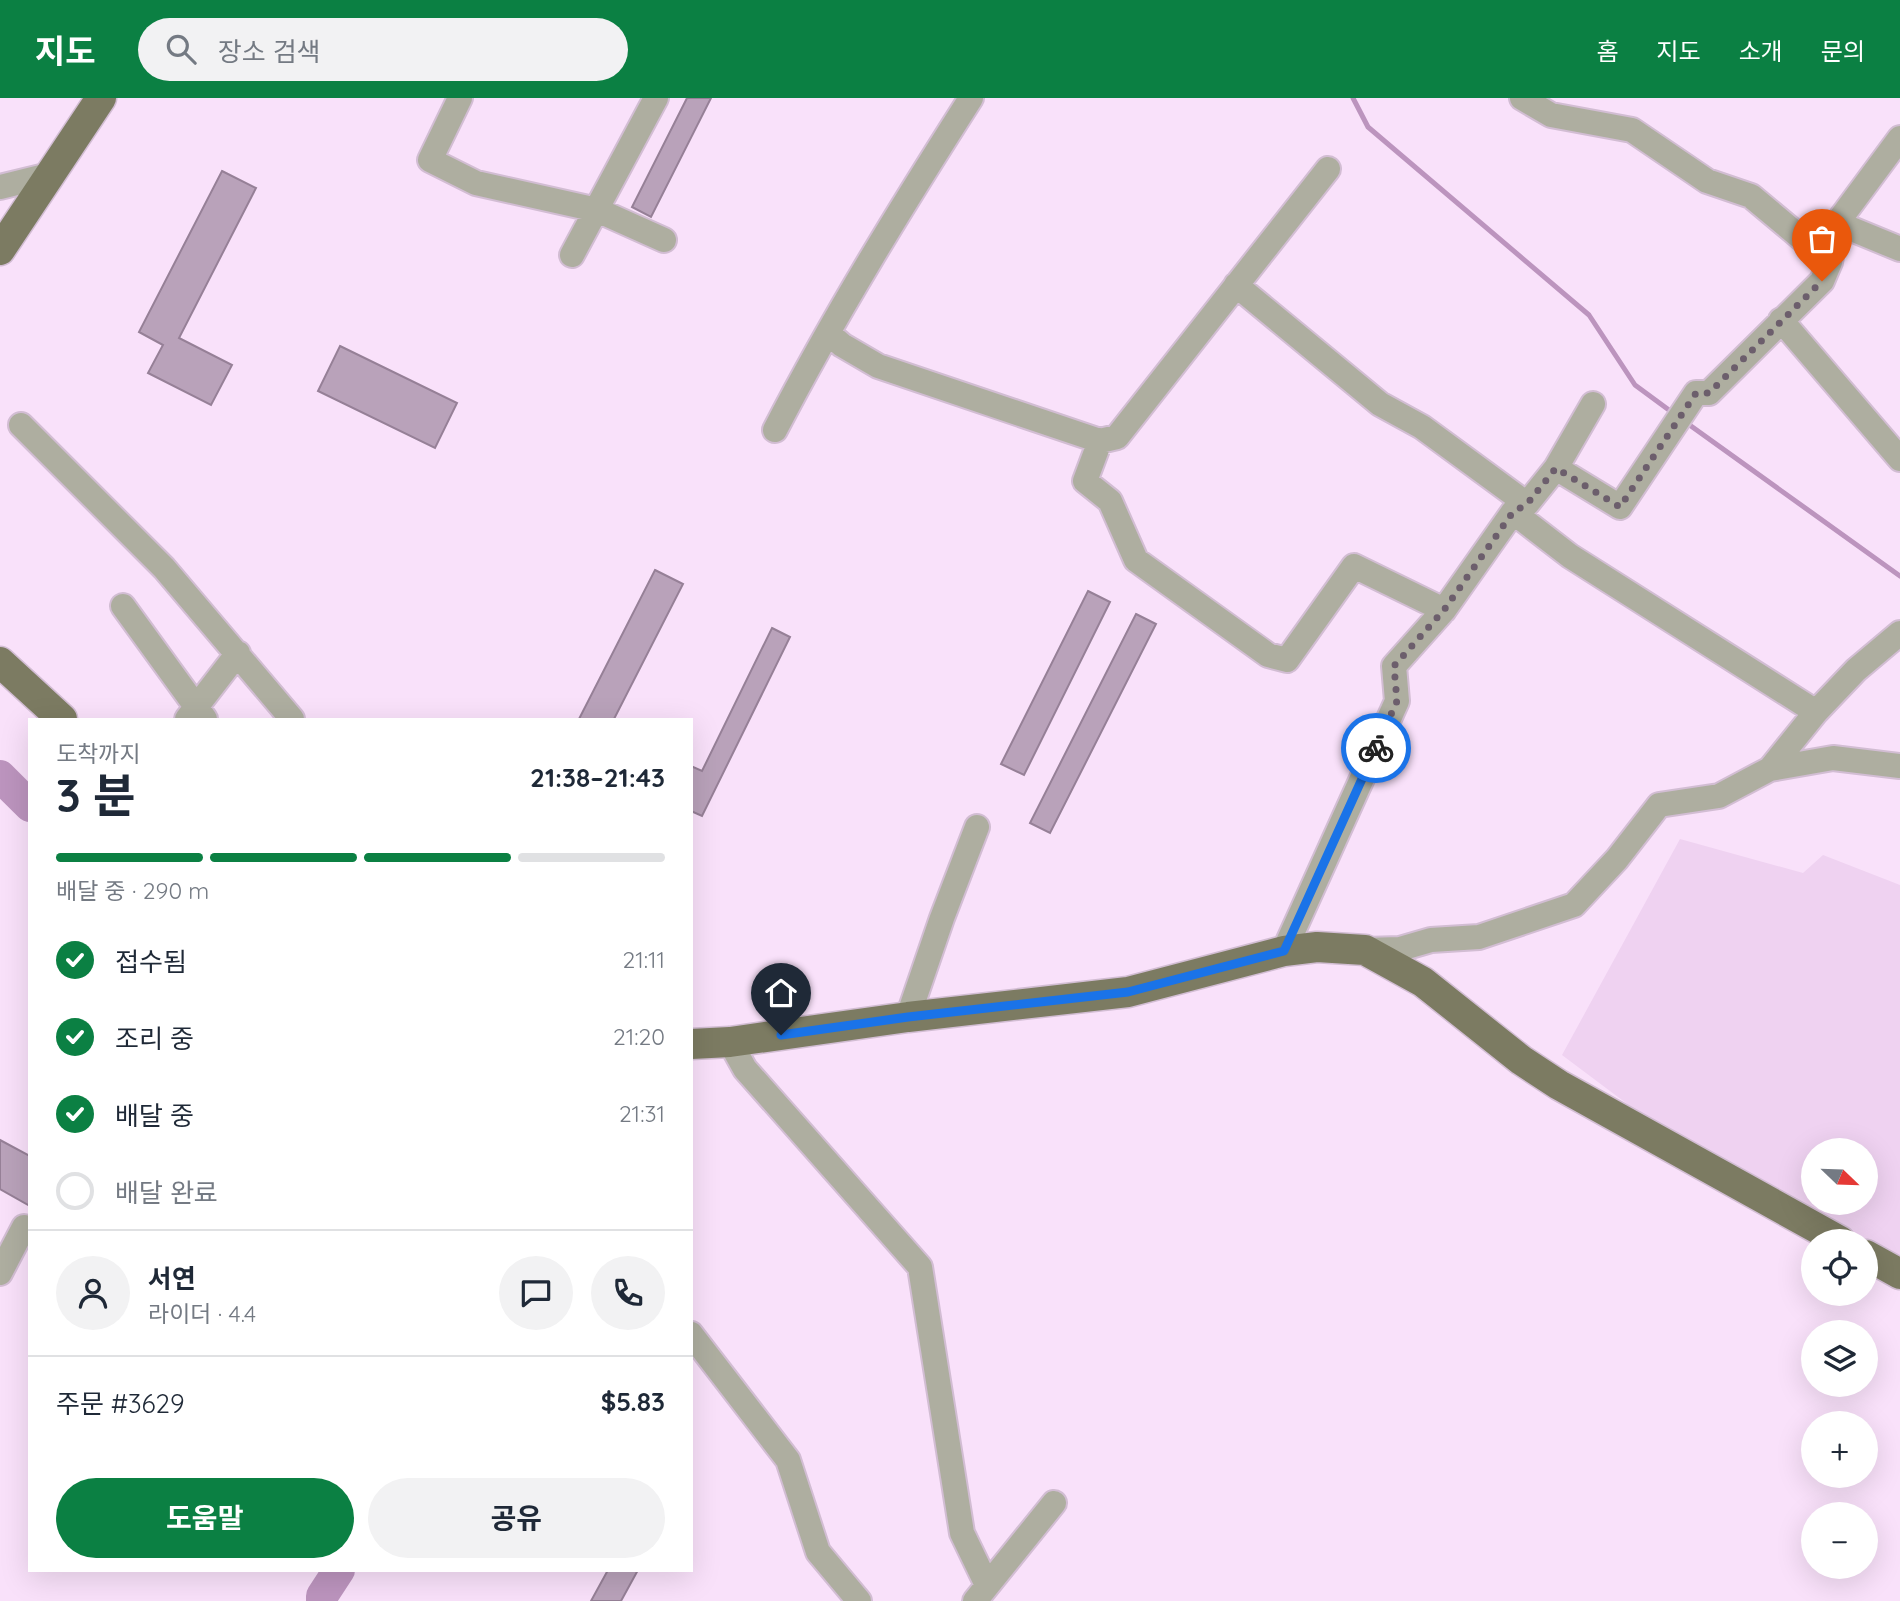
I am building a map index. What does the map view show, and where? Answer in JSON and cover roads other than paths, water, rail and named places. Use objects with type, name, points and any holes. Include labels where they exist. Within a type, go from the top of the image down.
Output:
[{"type":"main road","points":[[0,250],[101,98]]},
{"type":"main road","points":[[0,663],[61,718]]},
{"type":"main road","points":[[693,1044],[730,1042],[908,1017],[1128,992],[1284,951],[1317,947],[1365,950],[1423,982],[1521,1060],[1559,1085],[1818,1229]]},
{"type":"main road","points":[[1878,1262],[1900,1274]]},
{"type":"street","points":[[460,98],[429,160],[476,183],[597,211],[664,240]]},
{"type":"street","points":[[572,255],[656,98]]},
{"type":"street","points":[[775,430],[876,250],[971,98]]},
{"type":"street","points":[[1522,98],[1551,115],[1632,130],[1707,181],[1751,196],[1830,262]]},
{"type":"street","points":[[1556,468],[1620,507],[1696,393],[1709,393],[1822,281],[1830,262],[1837,223],[1900,138]]},
{"type":"street","points":[[828,333],[861,358],[878,366],[1100,441],[1117,438],[1328,169]]},
{"type":"street","points":[[0,187],[49,175]]},
{"type":"street","points":[[1837,223],[1900,249]]},
{"type":"street","points":[[1236,285],[1380,404],[1422,426],[1520,508],[1570,556],[1816,712]]},
{"type":"street","points":[[1781,320],[1900,459]]},
{"type":"street","points":[[1284,951],[1397,701],[1394,666],[1444,610],[1520,508],[1556,468],[1593,404]]},
{"type":"street","points":[[21,425],[164,568],[291,718]]},
{"type":"street","points":[[1100,441],[1085,481],[1110,501],[1136,560],[1268,655],[1287,660],[1354,566],[1444,610]]},
{"type":"street","points":[[123,606],[196,716],[237,653]]},
{"type":"street","points":[[1770,769],[1816,712],[1856,670],[1900,633]]},
{"type":"street","points":[[1365,950],[1400,949],[1431,940],[1479,937],[1574,905],[1617,859],[1660,805],[1719,796],[1770,769],[1833,758],[1900,766]]},
{"type":"street","points":[[908,1017],[977,827]]},
{"type":"street","points":[[730,1042],[745,1069],[920,1267],[962,1533],[981,1593]]},
{"type":"street","points":[[0,1273],[24,1227]]},
{"type":"street","points":[[693,1337],[788,1460],[818,1552],[859,1601]]},
{"type":"street","points":[[981,1593],[1054,1503]]},
{"type":"waterway","points":[[1353,98],[1368,127],[1589,315],[1635,385],[1673,413]]},
{"type":"waterway","points":[[1684,421],[1900,576]]},
{"type":"waterway","points":[[0,776],[28,804]]},
{"type":"waterway","points":[[322,1601],[322,1596],[338,1572]]}]
